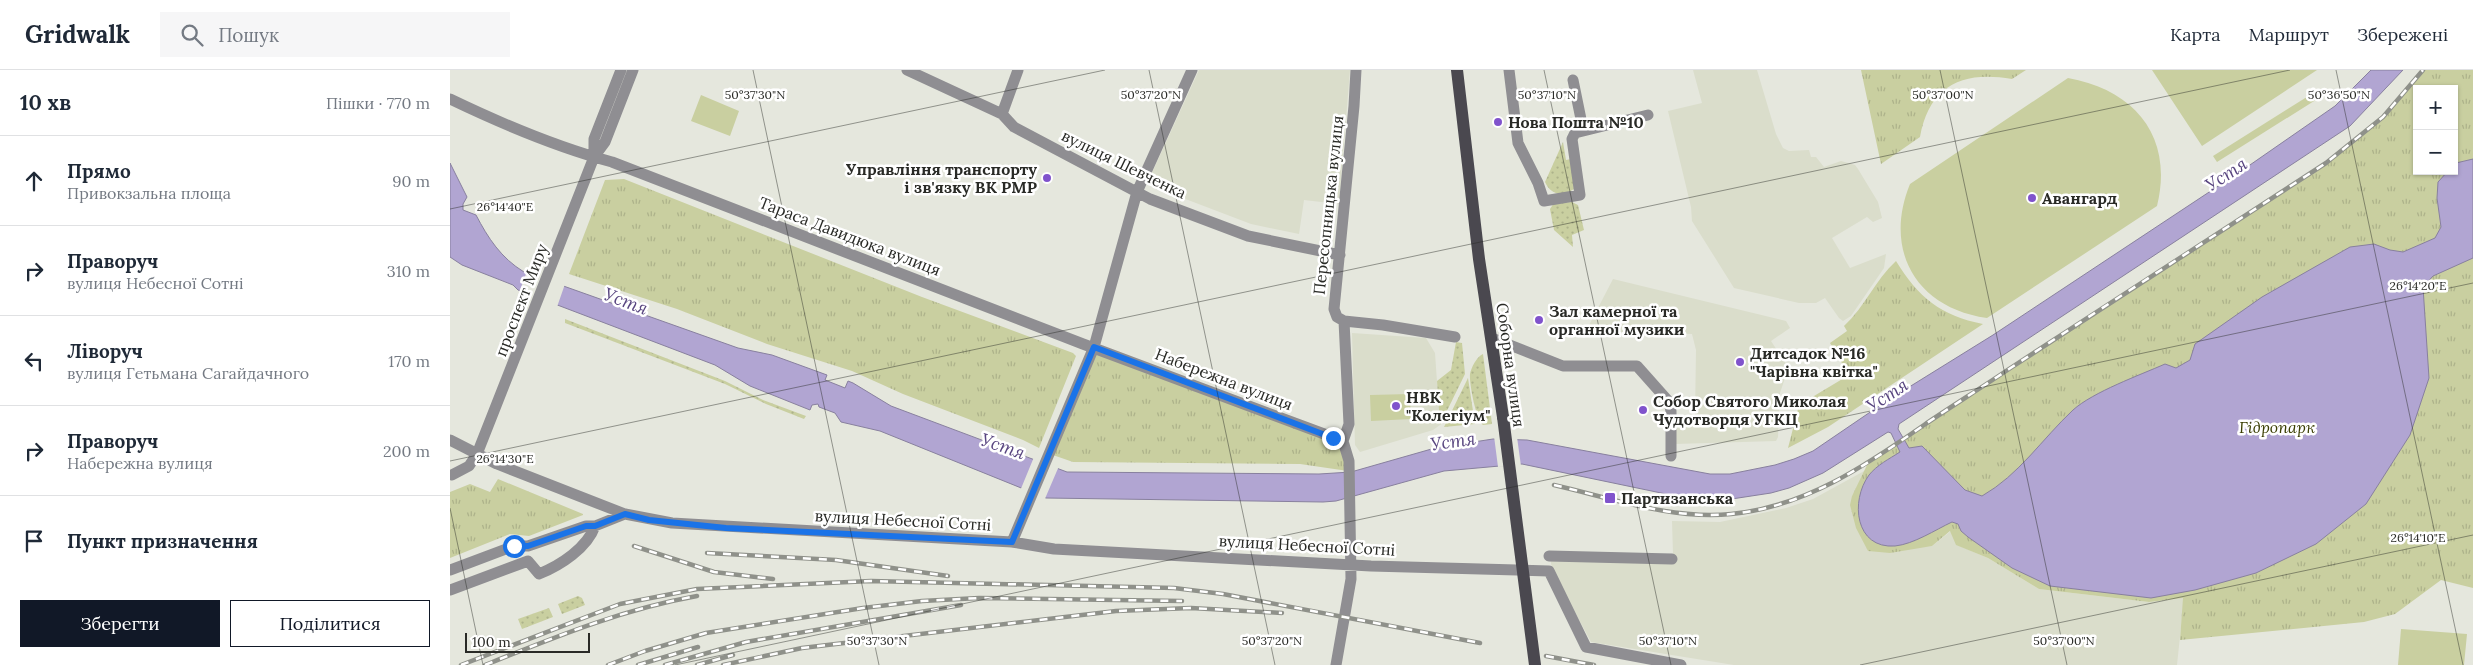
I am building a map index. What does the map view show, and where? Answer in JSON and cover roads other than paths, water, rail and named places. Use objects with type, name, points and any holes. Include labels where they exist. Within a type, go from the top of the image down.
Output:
[{"type":"main road","name":"Соборна вулиця","points":[[1456,70],[1479,259],[1503,417],[1535,665]]},
{"type":"street","name":"проспект Миру","points":[[594,157],[594,139],[621,70]]},
{"type":"street","name":"проспект Миру","points":[[477,454],[594,157],[605,142],[633,70]]},
{"type":"street","name":"вулиця Шевченка","points":[[907,70],[1002,114],[1014,127],[1137,192],[1248,236],[1340,254]]},
{"type":"street","points":[[1002,114],[1018,70]]},
{"type":"street","points":[[1012,542],[1094,347],[1137,192],[1192,70]]},
{"type":"street","name":"Пересопницька вулиця","points":[[1344,321],[1336,317],[1334,309],[1356,70]]},
{"type":"street","points":[[1509,70],[1518,144],[1538,183],[1544,201],[1580,195],[1572,139],[1575,133],[1648,115]]},
{"type":"street","points":[[1573,80],[1583,130]]},
{"type":"street","points":[[450,99],[492,119],[594,157]]},
{"type":"street","name":"Тараса Давидюка вулиця","points":[[594,157],[612,162],[1094,347]]},
{"type":"street","points":[[1336,665],[1350,588],[1351,564],[1349,461],[1343,441],[1349,424],[1344,321],[1383,325],[1455,337]]},
{"type":"street","points":[[1492,338],[1563,366],[1637,366],[1668,402],[1671,411],[1670,456]]},
{"type":"street","name":"Набережна вулиця","points":[[1094,347],[1343,441]]},
{"type":"street","name":"вулиця Небесної Сотні","points":[[450,440],[477,454],[625,514],[649,520],[726,528],[1012,542],[1054,549],[1351,564],[1549,571],[1586,647],[1681,665]]},
{"type":"street","points":[[452,475],[469,466],[477,454]]},
{"type":"street","points":[[450,570],[514,546],[528,546],[586,526],[595,526],[625,514]]},
{"type":"street","points":[[450,590],[528,561],[539,574],[555,567],[590,539],[595,526]]},
{"type":"street","points":[[1549,556],[1672,559]]},
{"type":"railway","points":[[1554,485],[1642,507],[1686,514],[1709,515],[1758,510],[1809,494],[1857,469],[1879,455],[2326,163],[2383,117],[2423,70]]},
{"type":"railway","points":[[634,546],[714,572],[773,579]]},
{"type":"railway","points":[[707,553],[836,560],[948,576]]},
{"type":"railway","points":[[461,665],[620,604],[697,589],[871,581],[1174,588],[1223,594],[1480,643]]},
{"type":"railway","points":[[485,665],[563,634],[616,616],[642,608],[697,596]]},
{"type":"railway","points":[[608,665],[645,651],[706,633],[863,608],[922,601],[979,598],[1182,601]]},
{"type":"railway","points":[[665,665],[746,642],[961,605]]},
{"type":"railway","points":[[723,665],[802,648],[1116,611],[1191,608],[1282,613]]},
{"type":"railway","points":[[638,665],[698,647]]},
{"type":"railway","points":[[697,665],[733,655]]},
{"type":"railway","points":[[1546,656],[1594,665]]},
{"type":"place","name":"Нова Пошта №10","points":[[1498,122]]},
{"type":"place","name":"Управління транспорту і зв'язку ВК РМР","points":[[1047,178]]},
{"type":"place","name":"Авангард","points":[[2032,198]]},
{"type":"place","name":"Зал камерної та органної музики","points":[[1539,320]]},
{"type":"place","name":"Дитсадок №16 \"Чарівна квітка\"","points":[[1740,362]]},
{"type":"place","name":"НВК \"Колегіум\"","points":[[1396,406]]},
{"type":"place","name":"Собор Святого Миколая Чудотворця УГКЦ","points":[[1643,410]]},
{"type":"place","name":"Партизанська","points":[[1610,498]]},
{"type":"water label","name":"Устя","points":[[2226,174]]},
{"type":"water label","name":"Устя","points":[[626,301]]},
{"type":"water label","name":"Устя","points":[[1887,395]]},
{"type":"water label","name":"Устя","points":[[1453,441]]},
{"type":"water label","name":"Устя","points":[[1003,446]]},
{"type":"park label","name":"Гідропарк","points":[[2277,427]]}]
